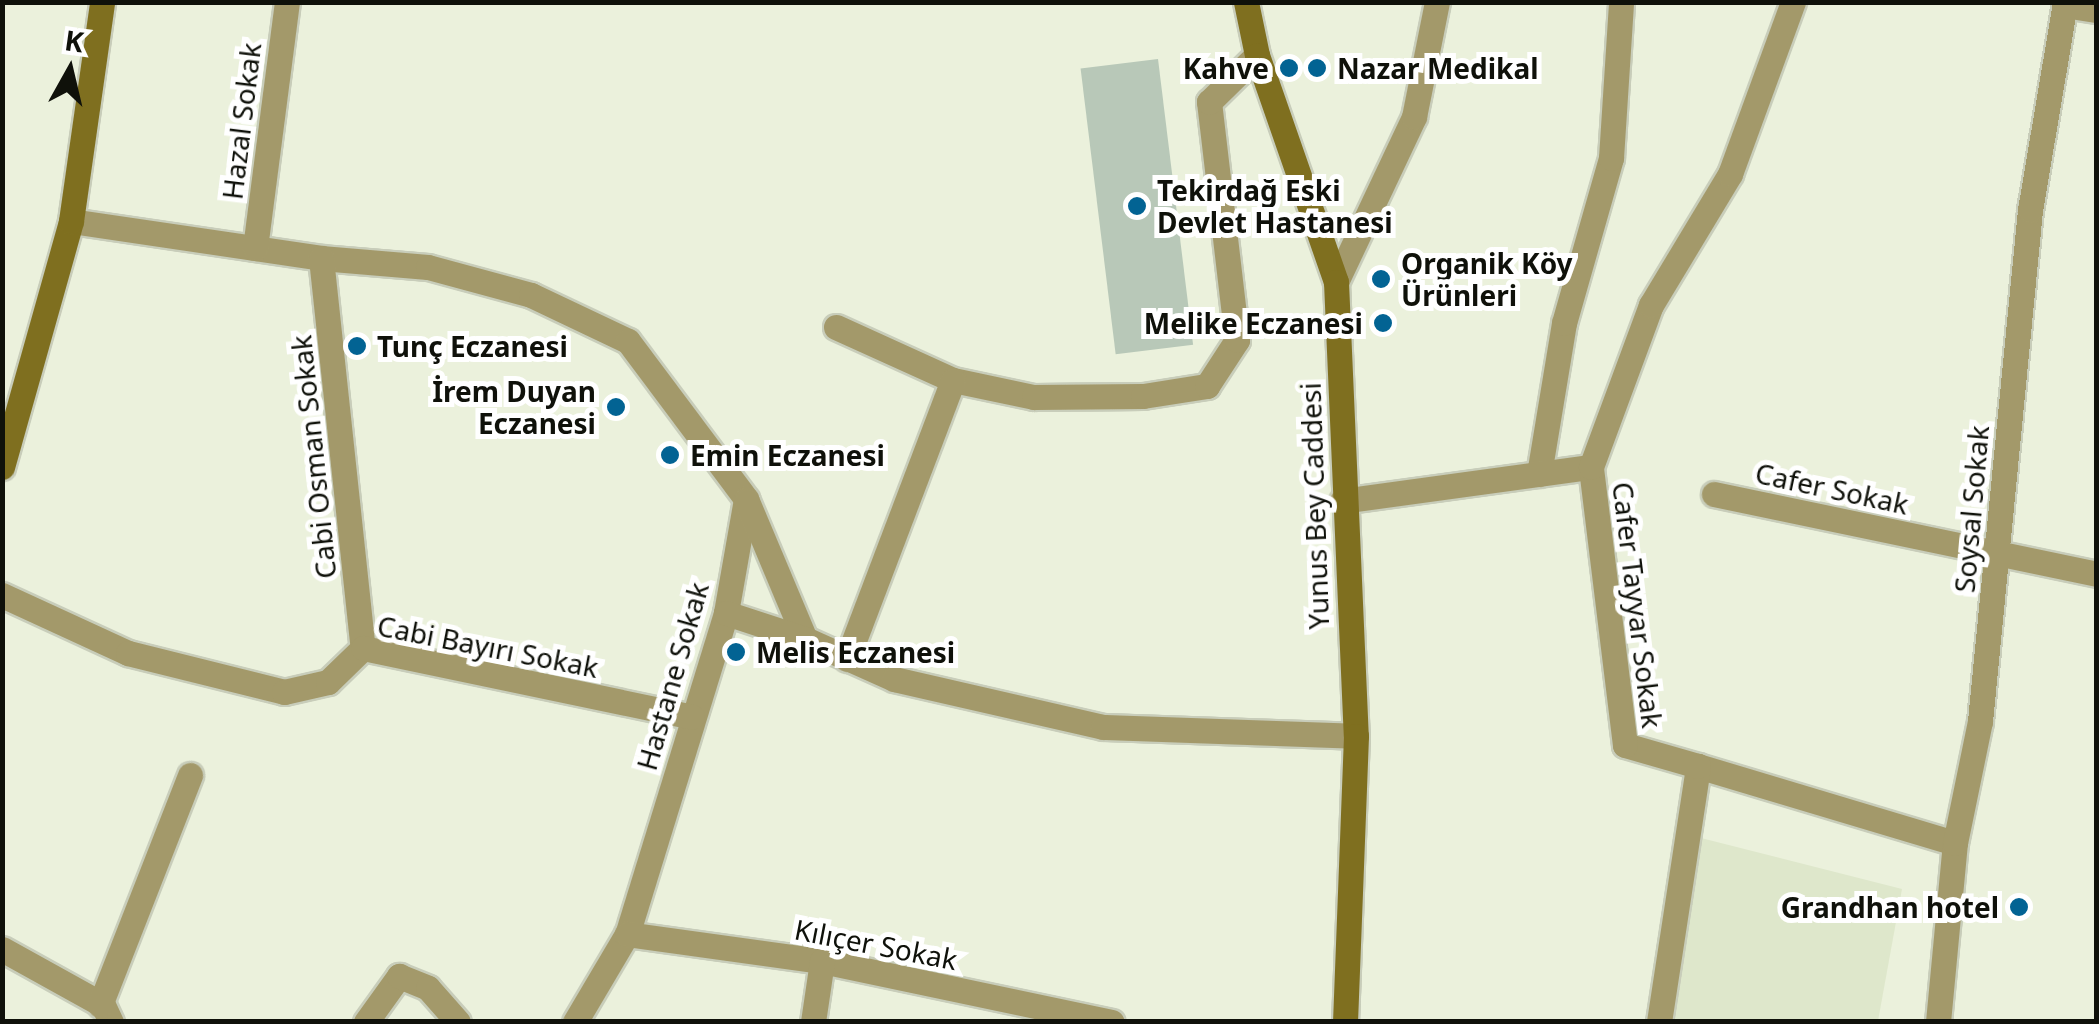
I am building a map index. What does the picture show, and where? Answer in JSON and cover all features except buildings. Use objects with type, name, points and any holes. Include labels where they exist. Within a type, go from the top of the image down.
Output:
[{"type":"street","points":[[2,467],[71,222],[102,2]]},
{"type":"street","name":"Hazal Sokak","points":[[255,248],[286,2]]},
{"type":"street","name":"Yunus Bey Caddesi","points":[[1246,2],[1255,43],[1336,282],[1342,502],[1356,736],[1345,1022]]},
{"type":"street","points":[[836,327],[953,380],[1034,398],[1142,396],[1207,386],[1237,340],[1208,102],[1255,43],[1255,2]]},
{"type":"street","points":[[1336,282],[1414,117],[1437,2]]},
{"type":"street","points":[[1539,474],[1564,323],[1611,158],[1621,2]]},
{"type":"street","name":"Cafer Tayyar Sokak","points":[[1698,766],[1624,745],[1591,466],[1651,305],[1730,174],[1793,2]]},
{"type":"street","points":[[2065,4],[2096,10]]},
{"type":"street","name":"Soysal Sokak","points":[[1938,1022],[1955,842],[1980,721],[2030,210],[2065,4]]},
{"type":"street","points":[[71,222],[322,258],[428,266],[531,295],[628,342],[746,499],[805,639]]},
{"type":"street","name":"Cabi Osman Sokak","points":[[322,258],[364,648]]},
{"type":"street","points":[[847,659],[953,380]]},
{"type":"street","points":[[1342,502],[1591,466]]},
{"type":"street","name":"Cafer Sokak","points":[[1714,494],[2096,574]]},
{"type":"street","name":"Hastane Sokak","points":[[575,1022],[627,934],[726,613],[746,499]]},
{"type":"street","name":"Cabi Bayırı Sokak","points":[[2,595],[128,654],[284,692],[328,682],[364,648],[692,717]]},
{"type":"street","points":[[726,613],[805,639],[894,680],[1103,727],[1356,736]]},
{"type":"street","points":[[1658,1022],[1698,766],[1955,842]]},
{"type":"street","points":[[2,948],[106,1013],[190,775]]},
{"type":"street","name":"Kılıçer Sokak","points":[[627,934],[822,962],[1038,1015],[1112,1022]]},
{"type":"street","points":[[813,1022],[822,962]]},
{"type":"street","points":[[366,1022],[399,976],[428,988],[458,1022]]},
{"type":"shaded area","points":[[1701,838],[1902,889],[1878,1021],[1664,1022]]},
{"type":"place","name":"Kahve","points":[[1289,68]]},
{"type":"place","name":"Nazar Medikal","points":[[1317,68]]},
{"type":"place","name":"Tekirdağ Eski Devlet Hastanesi","points":[[1137,206]]},
{"type":"place","name":"Organik Köy Ürünleri","points":[[1381,279]]},
{"type":"place","name":"Melike Eczanesi","points":[[1383,323]]},
{"type":"place","name":"Tunç Eczanesi","points":[[357,346]]},
{"type":"place","name":"İrem Duyan Eczanesi","points":[[616,407]]},
{"type":"place","name":"Emin Eczanesi","points":[[670,455]]},
{"type":"place","name":"Melis Eczanesi","points":[[736,652]]},
{"type":"place","name":"Grandhan hotel","points":[[2019,907]]}]
